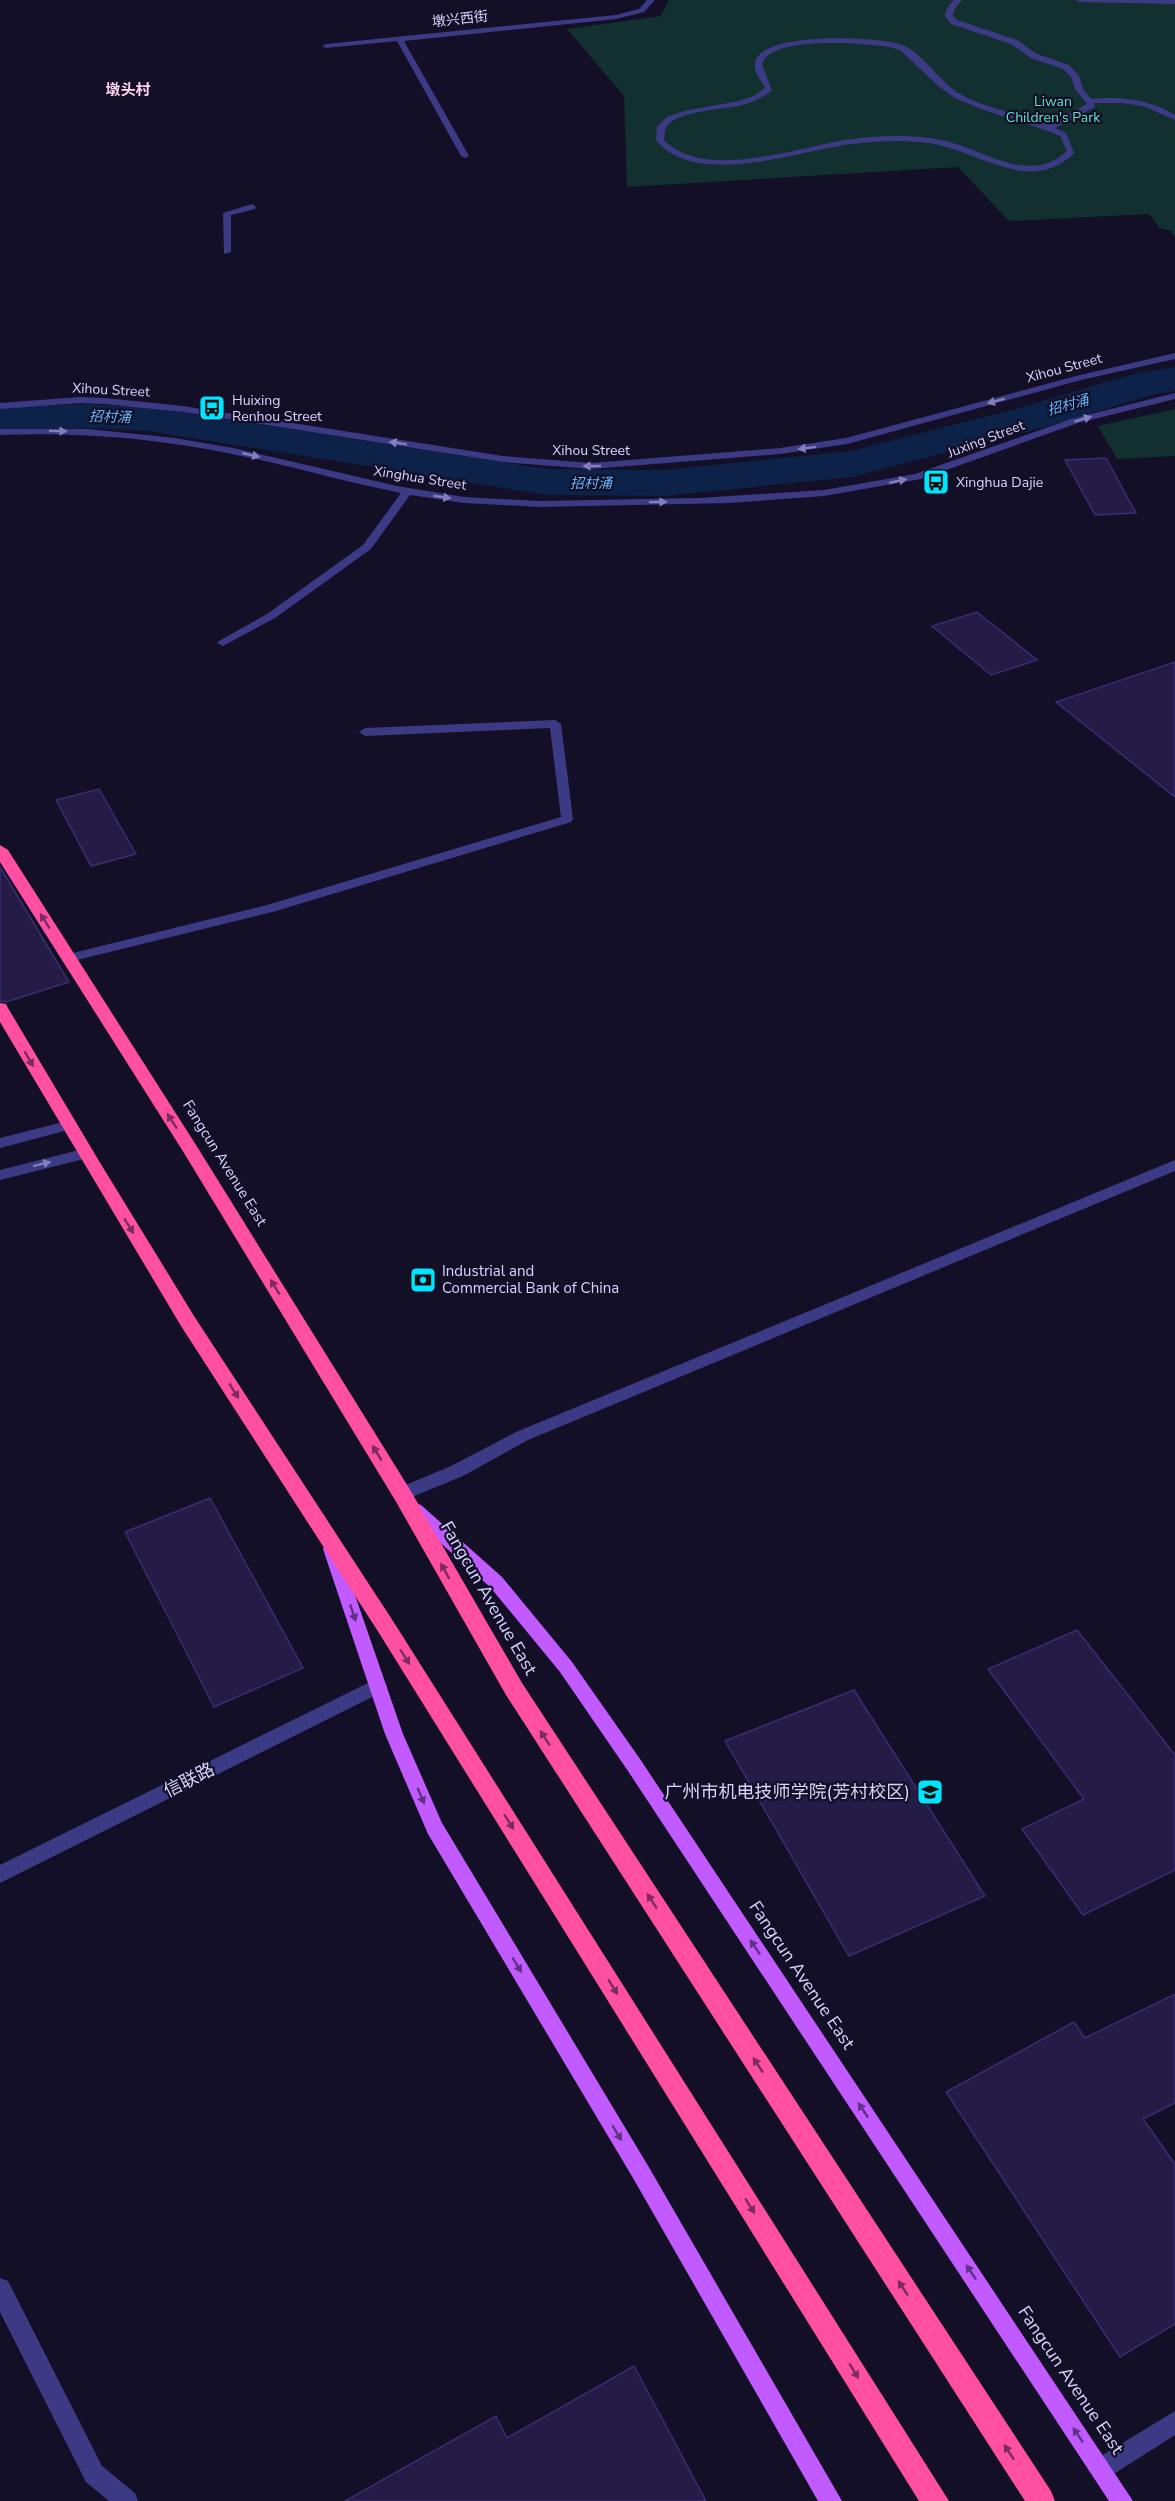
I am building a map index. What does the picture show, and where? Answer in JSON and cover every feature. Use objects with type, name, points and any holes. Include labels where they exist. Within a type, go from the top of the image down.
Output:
[{"type":"highway","name":"Fangcun Avenue East","points":[[0,849],[190,1149],[404,1499],[514,1689],[1041,2501]]},
{"type":"highway","points":[[0,1008],[84,1154],[392,1637],[935,2501]]},
{"type":"main road","name":"Fangcun Avenue East","points":[[404,1499],[496,1582],[566,1667],[634,1765],[1122,2501]]},
{"type":"main road","points":[[327,1538],[394,1734],[435,1828],[640,2171],[831,2501]]},
{"type":"street","name":"墩兴西街","points":[[326,46],[616,17],[636,13],[649,6],[651,0]]},
{"type":"street","points":[[958,0],[949,16],[954,22],[1014,42],[1034,56],[1066,67],[1075,76],[1076,84],[1092,105],[1049,128],[1051,129]]},
{"type":"street","points":[[1080,0],[1175,2]]},
{"type":"street","points":[[399,39],[465,156]]},
{"type":"street","points":[[844,39],[875,41],[900,46],[945,88],[966,100],[996,113],[1035,121],[1051,129],[1064,135],[1071,151],[1065,159],[1038,169],[1002,166],[953,146],[929,140],[900,139],[852,141],[770,161],[723,163],[672,152],[660,140],[658,129],[677,114],[731,106],[764,94],[769,89],[760,74],[759,60],[761,56],[771,51],[824,40],[844,39]]},
{"type":"street","points":[[1089,101],[1139,102],[1162,110],[1175,118]]},
{"type":"street","points":[[227,252],[227,213],[252,207]]},
{"type":"street","name":"Xihou Street","points":[[0,406],[80,400],[129,403],[503,459],[591,466],[780,451],[848,441],[1097,373],[1175,356]]},
{"type":"street","name":"Juxing Street","points":[[841,492],[953,467],[1043,431],[1099,414],[1175,396]]},
{"type":"street","name":"Xinghua Street","points":[[0,432],[85,431],[166,439],[230,450],[407,492],[497,502],[582,504],[772,499],[841,492]]},
{"type":"street","points":[[223,643],[272,616],[367,547],[407,492]]},
{"type":"street","points":[[69,958],[271,908],[567,819],[555,724],[365,732]]},
{"type":"street","points":[[0,1143],[67,1126]]},
{"type":"street","points":[[0,1175],[84,1154]]},
{"type":"street","points":[[404,1499],[522,1436],[1175,1166]]},
{"type":"street","name":"信联路","points":[[0,1874],[378,1686]]},
{"type":"street","points":[[0,2289],[94,2474],[127,2501]]},
{"type":"street","points":[[1101,2469],[1175,2422]]},
{"type":"green space","name":"Liwan Children's Park","points":[[669,0],[1175,0],[1175,238],[1171,231],[1160,228],[1149,214],[1009,221],[958,167],[627,187],[624,96],[567,29],[661,16]]},
{"type":"green space","points":[[1175,409],[1175,456],[1117,459],[1098,426]]},
{"type":"building","points":[[1106,458],[1136,513],[1095,515],[1065,460]]},
{"type":"building","points":[[977,612],[1037,660],[991,675],[932,626]]},
{"type":"building","points":[[1175,662],[1175,797],[1056,702]]},
{"type":"building","points":[[99,789],[136,854],[91,866],[56,800]]},
{"type":"building","points":[[0,867],[69,982],[6,1002],[0,1001]]},
{"type":"building","points":[[210,1498],[303,1668],[214,1707],[125,1532]]},
{"type":"building","points":[[1077,1630],[1175,1755],[1175,1870],[1083,1915],[1022,1829],[1084,1799],[988,1669]]},
{"type":"building","points":[[854,1690],[985,1896],[849,1956],[725,1741]]},
{"type":"building","points":[[1175,1994],[1175,2103],[1143,2119],[1175,2164],[1175,2324],[1120,2357],[946,2092],[1074,2022],[1085,2038]]},
{"type":"building","points":[[634,2366],[706,2501],[345,2501],[496,2416],[507,2438]]},
{"type":"waterway","name":"招村涌","points":[[0,419],[87,416],[147,419],[547,482],[664,483],[852,464],[1034,417],[1151,382],[1175,379]]},
{"type":"place","name":"Huixing Renhou Street","points":[[212,408]]},
{"type":"place","name":"Xinghua Dajie","points":[[936,482]]},
{"type":"place","name":"Industrial and Commercial Bank of China","points":[[423,1280]]},
{"type":"place","name":"广州市机电技师学院(芳村校区)","points":[[930,1792]]},
{"type":"district","name":"墩头村","points":[[128,90]]}]
